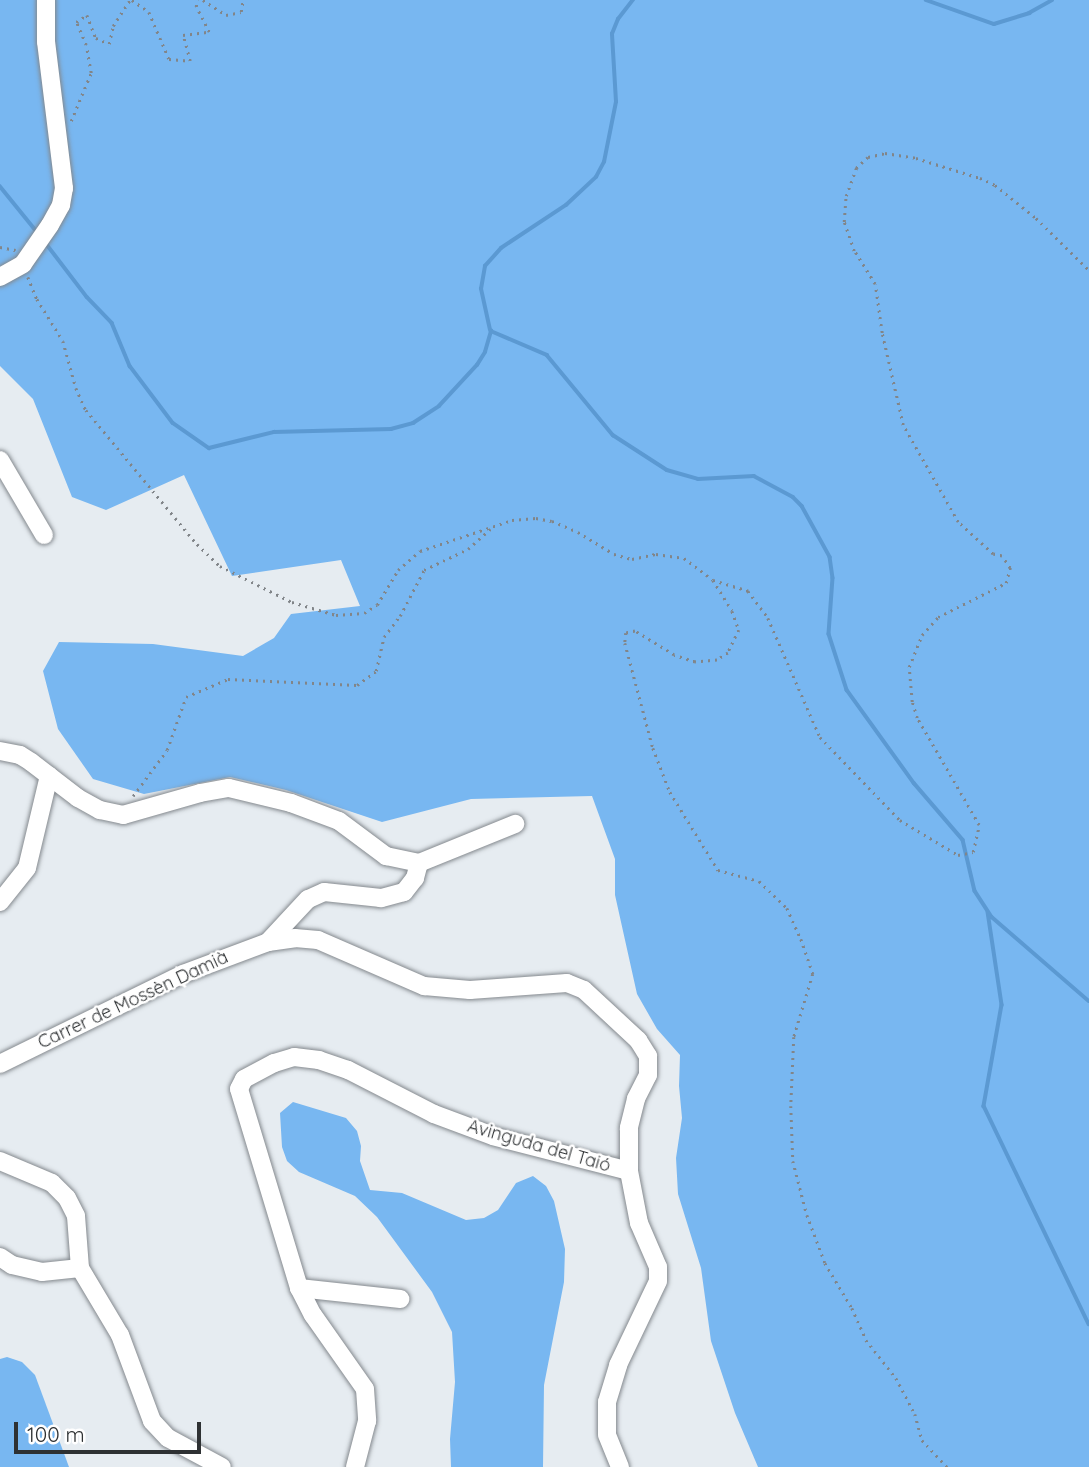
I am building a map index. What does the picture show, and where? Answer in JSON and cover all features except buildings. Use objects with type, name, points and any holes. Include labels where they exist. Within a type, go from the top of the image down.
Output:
[{"type":"street","points":[[0,277],[23,262],[50,225],[61,205],[64,188],[46,42],[47,0]]},
{"type":"street","points":[[0,460],[44,535]]},
{"type":"street","points":[[0,751],[20,755],[100,810],[123,815],[200,793],[229,788],[291,803],[339,821],[386,856],[419,863],[515,824]]},
{"type":"street","points":[[0,902],[27,868],[48,776]]},
{"type":"street","points":[[268,942],[308,899],[324,891],[381,898],[404,892],[415,878],[419,863]]},
{"type":"street","name":"Avinguda del Taió","points":[[268,942],[295,938],[318,940],[424,986],[470,990],[548,982],[567,983],[584,990],[638,1040],[648,1056],[648,1075],[636,1099],[629,1128],[629,1171],[493,1136],[435,1114],[348,1070],[319,1060],[293,1057],[274,1063],[244,1079],[239,1089],[299,1288],[313,1315],[365,1389],[367,1421],[355,1467]]},
{"type":"street","name":"Carrer de Mossèn Damià","points":[[0,1064],[183,974],[268,942]]},
{"type":"street","points":[[0,1161],[51,1183],[67,1198],[76,1216],[80,1268],[120,1335],[152,1421],[168,1438],[222,1467]]},
{"type":"street","points":[[620,1467],[607,1434],[607,1402],[618,1366],[658,1281],[658,1267],[639,1223],[629,1171]]},
{"type":"street","points":[[0,1257],[12,1265],[42,1272],[80,1268]]},
{"type":"street","points":[[299,1288],[400,1299]]},
{"type":"path","points":[[57,133],[69,126],[91,74],[86,45],[76,22],[87,15],[96,38],[109,44],[113,26],[131,0],[149,12],[169,59],[190,61],[183,34],[209,32],[196,7],[197,0]]},
{"type":"path","points":[[203,0],[226,15],[241,12],[243,0]]},
{"type":"path","points":[[23,262],[37,299],[64,341],[76,388],[86,410],[197,544],[220,566],[292,602],[336,615],[363,613],[377,605],[408,559],[420,551],[512,520],[536,518],[552,521],[578,532],[614,554],[632,559],[656,554],[684,558],[713,580],[748,591],[768,618],[820,737],[900,820],[958,855],[973,852],[979,825],[917,718],[912,702],[909,667],[922,635],[938,617],[1006,583],[1010,568],[1002,556],[993,554],[958,522],[902,425],[882,333],[875,284],[851,244],[844,222],[846,196],[856,168],[868,157],[885,153],[916,158],[980,178],[995,185],[1036,218],[1089,270]]},
{"type":"path","points":[[123,815],[129,801],[167,750],[186,697],[229,679],[357,685],[376,671],[384,637],[401,616],[425,570],[468,549],[491,527]]},
{"type":"path","points":[[713,580],[732,611],[739,630],[728,653],[717,660],[695,662],[674,655],[635,631],[626,633],[625,643],[653,748],[676,802],[718,870],[759,881],[787,908],[801,939],[813,974],[794,1037],[791,1105],[793,1161],[807,1215],[825,1264],[852,1308],[866,1340],[896,1378],[915,1414],[922,1440],[947,1467]]},
{"type":"shaded area","points":[[0,0],[1089,0],[1089,1467],[758,1467],[735,1413],[711,1341],[701,1268],[678,1194],[676,1158],[682,1118],[680,1055],[657,1029],[637,994],[615,895],[615,859],[592,796],[471,799],[382,822],[286,790],[230,777],[144,794],[93,779],[58,729],[43,671],[59,642],[153,644],[243,656],[274,638],[291,614],[360,606],[341,560],[232,576],[184,475],[106,510],[72,497],[33,399],[0,366]]},
{"type":"shaded area","points":[[293,1102],[346,1118],[357,1131],[361,1146],[360,1161],[370,1190],[402,1193],[466,1220],[484,1218],[498,1210],[516,1183],[533,1176],[546,1186],[554,1201],[565,1249],[564,1282],[544,1385],[543,1467],[451,1467],[450,1439],[455,1382],[452,1332],[432,1292],[377,1217],[355,1196],[299,1172],[287,1161],[282,1147],[280,1113]]},
{"type":"shaded area","points":[[7,1357],[22,1362],[35,1375],[69,1467],[0,1467],[0,1359]]},
{"type":"waterway","points":[[490,330],[481,289],[485,266],[501,248],[566,205],[596,177],[604,162],[616,102],[612,34],[618,19],[633,0]]},
{"type":"waterway","points":[[926,0],[994,24],[1029,13],[1052,0]]},
{"type":"waterway","points":[[0,186],[38,233]]},
{"type":"waterway","points":[[45,242],[87,297],[112,323],[130,366],[173,423],[209,448],[274,432],[391,429],[413,423],[439,406],[477,365],[485,352],[491,331],[547,355],[613,435],[667,470],[698,479],[754,476],[793,497],[802,506],[830,557],[833,578],[829,634],[847,690],[914,783],[963,840],[975,891],[992,917],[1089,1001]]},
{"type":"waterway","points":[[988,912],[1002,1005],[984,1106],[1089,1324]]}]
